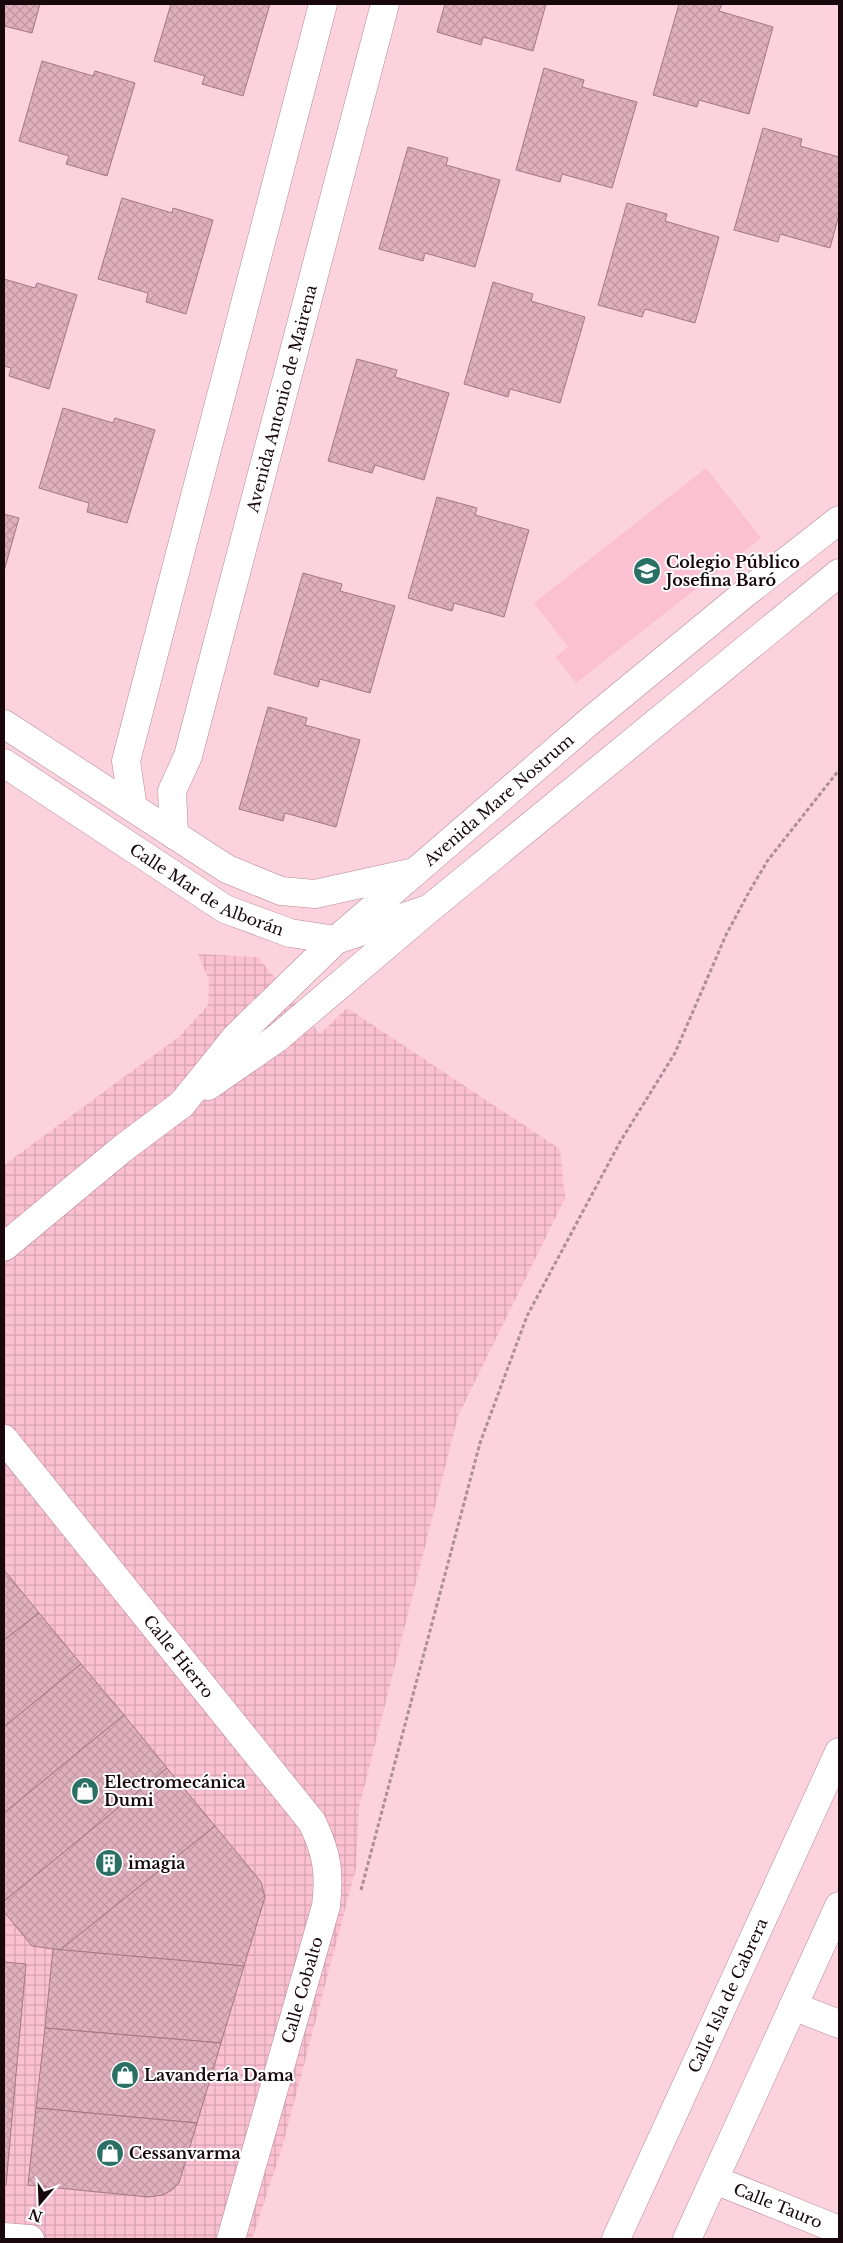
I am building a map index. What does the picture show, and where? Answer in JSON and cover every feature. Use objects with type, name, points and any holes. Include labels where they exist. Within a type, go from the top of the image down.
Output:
[{"type":"street","points":[[133,808],[126,761],[323,4]]},
{"type":"street","name":"Avenida Antonio de Mairena","points":[[174,834],[172,791],[188,756],[385,4]]},
{"type":"street","name":"Avenida Mare Nostrum","points":[[182,1104],[236,1037],[336,940],[590,721],[743,595],[839,520]]},
{"type":"street","name":"Avenida Mare Nostrum","points":[[4,1247],[122,1148],[276,1039],[430,909],[839,574]]},
{"type":"street","name":"Calle Mar de Alborán","points":[[4,724],[227,870],[281,891],[315,894],[415,872]]},
{"type":"street","points":[[86,778],[126,761]]},
{"type":"street","name":"Calle Mar de Alborán","points":[[4,763],[224,909],[290,933],[336,940],[430,909]]},
{"type":"street","points":[[115,836],[133,808],[172,791]]},
{"type":"street","name":"Calle Hierro","points":[[4,1439],[312,1822],[322,1842],[327,1863],[328,1884]]},
{"type":"street","name":"Calle Isla de Cabrera","points":[[616,2239],[839,1752]]},
{"type":"street","name":"Calle Cobalto","points":[[231,2239],[326,1906],[328,1884]]},
{"type":"street","points":[[687,2239],[839,1906]]},
{"type":"street","points":[[793,2006],[839,2024]]},
{"type":"street","name":"Calle Tauro","points":[[715,2180],[839,2230]]},
{"type":"street","points":[[4,2237],[30,2239]]},
{"type":"path","points":[[358,1899],[480,1443],[527,1316],[620,1142],[675,1053],[726,935],[748,892],[768,860],[839,770]]},
{"type":"shaded area","name":"Colegio Público Josefina Baró","points":[[706,468],[761,538],[576,683],[556,657],[568,647],[534,603]]},
{"type":"shaded area","points":[[198,954],[258,957],[320,1034],[347,1008],[560,1149],[565,1198],[458,1416],[359,1808],[356,1868],[282,2148],[252,2239],[4,2239],[4,1165],[180,1036],[208,1005],[209,980]]},
{"type":"building","points":[[4,4],[40,4],[32,33],[4,26]]},
{"type":"building","points":[[171,4],[270,4],[243,96],[202,84],[205,76],[154,61]]},
{"type":"building","points":[[445,4],[546,4],[533,51],[483,37],[481,45],[437,32]]},
{"type":"building","points":[[679,4],[722,4],[719,11],[773,27],[749,114],[699,100],[697,107],[653,95]]},
{"type":"building","points":[[42,61],[93,76],[95,71],[135,83],[107,176],[66,164],[69,156],[19,141]]},
{"type":"building","points":[[544,68],[584,80],[582,87],[637,102],[612,188],[562,174],[560,182],[516,170]]},
{"type":"building","points":[[763,128],[802,139],[800,146],[839,157],[839,215],[830,248],[780,234],[778,242],[734,230]]},
{"type":"building","points":[[408,147],[448,158],[446,165],[500,180],[475,267],[425,253],[423,261],[379,249]]},
{"type":"building","points":[[122,198],[172,213],[173,208],[213,220],[186,314],[146,302],[148,293],[98,279]]},
{"type":"building","points":[[627,203],[667,214],[665,221],[719,237],[695,323],[645,309],[642,317],[598,305]]},
{"type":"building","points":[[4,279],[35,288],[37,283],[77,295],[49,389],[9,376],[11,368],[4,366]]},
{"type":"building","points":[[493,282],[533,294],[531,301],[585,317],[560,403],[510,389],[508,397],[464,384]]},
{"type":"building","points":[[357,359],[397,370],[395,377],[449,393],[424,480],[375,465],[372,473],[328,461]]},
{"type":"building","points":[[63,408],[113,423],[115,418],[155,430],[127,523],[87,512],[89,503],[39,488]]},
{"type":"building","points":[[437,497],[477,508],[475,515],[529,530],[504,617],[454,603],[452,611],[408,598]]},
{"type":"building","points":[[4,514],[19,518],[4,571]]},
{"type":"building","points":[[303,573],[342,584],[340,591],[395,606],[370,693],[320,679],[318,687],[274,674]]},
{"type":"building","points":[[268,707],[307,718],[305,725],[360,740],[336,827],[285,813],[283,821],[239,809]]},
{"type":"building","points":[[4,1570],[39,1613],[4,1640]]},
{"type":"building","points":[[39,1613],[81,1664],[4,1727],[4,1640]]},
{"type":"building","points":[[81,1664],[124,1715],[4,1813],[4,1727]]},
{"type":"building","name":"Electromecánica Dumi","points":[[124,1715],[167,1768],[4,1901],[4,1813]]},
{"type":"building","name":"imagia","points":[[167,1768],[215,1826],[60,1950],[32,1946],[4,1912],[4,1901]]},
{"type":"building","points":[[215,1826],[261,1882],[265,1897],[244,1966],[60,1950]]},
{"type":"building","points":[[53,1949],[244,1966],[221,2043],[45,2028]]},
{"type":"building","points":[[4,1962],[26,1964],[6,2185],[4,2185]]},
{"type":"building","name":"Lavandería Dama","points":[[45,2028],[221,2043],[197,2123],[36,2108]]},
{"type":"building","name":"Cessanvarma","points":[[36,2108],[197,2123],[179,2183],[163,2195],[148,2197],[28,2185]]},
{"type":"place","name":"Colegio Público Josefina Baró","points":[[647,571]]},
{"type":"place","name":"Electromecánica Dumi","points":[[85,1791]]},
{"type":"place","name":"imagia","points":[[109,1863]]},
{"type":"place","name":"Lavandería Dama","points":[[125,2075]]},
{"type":"place","name":"Cessanvarma","points":[[110,2153]]}]
